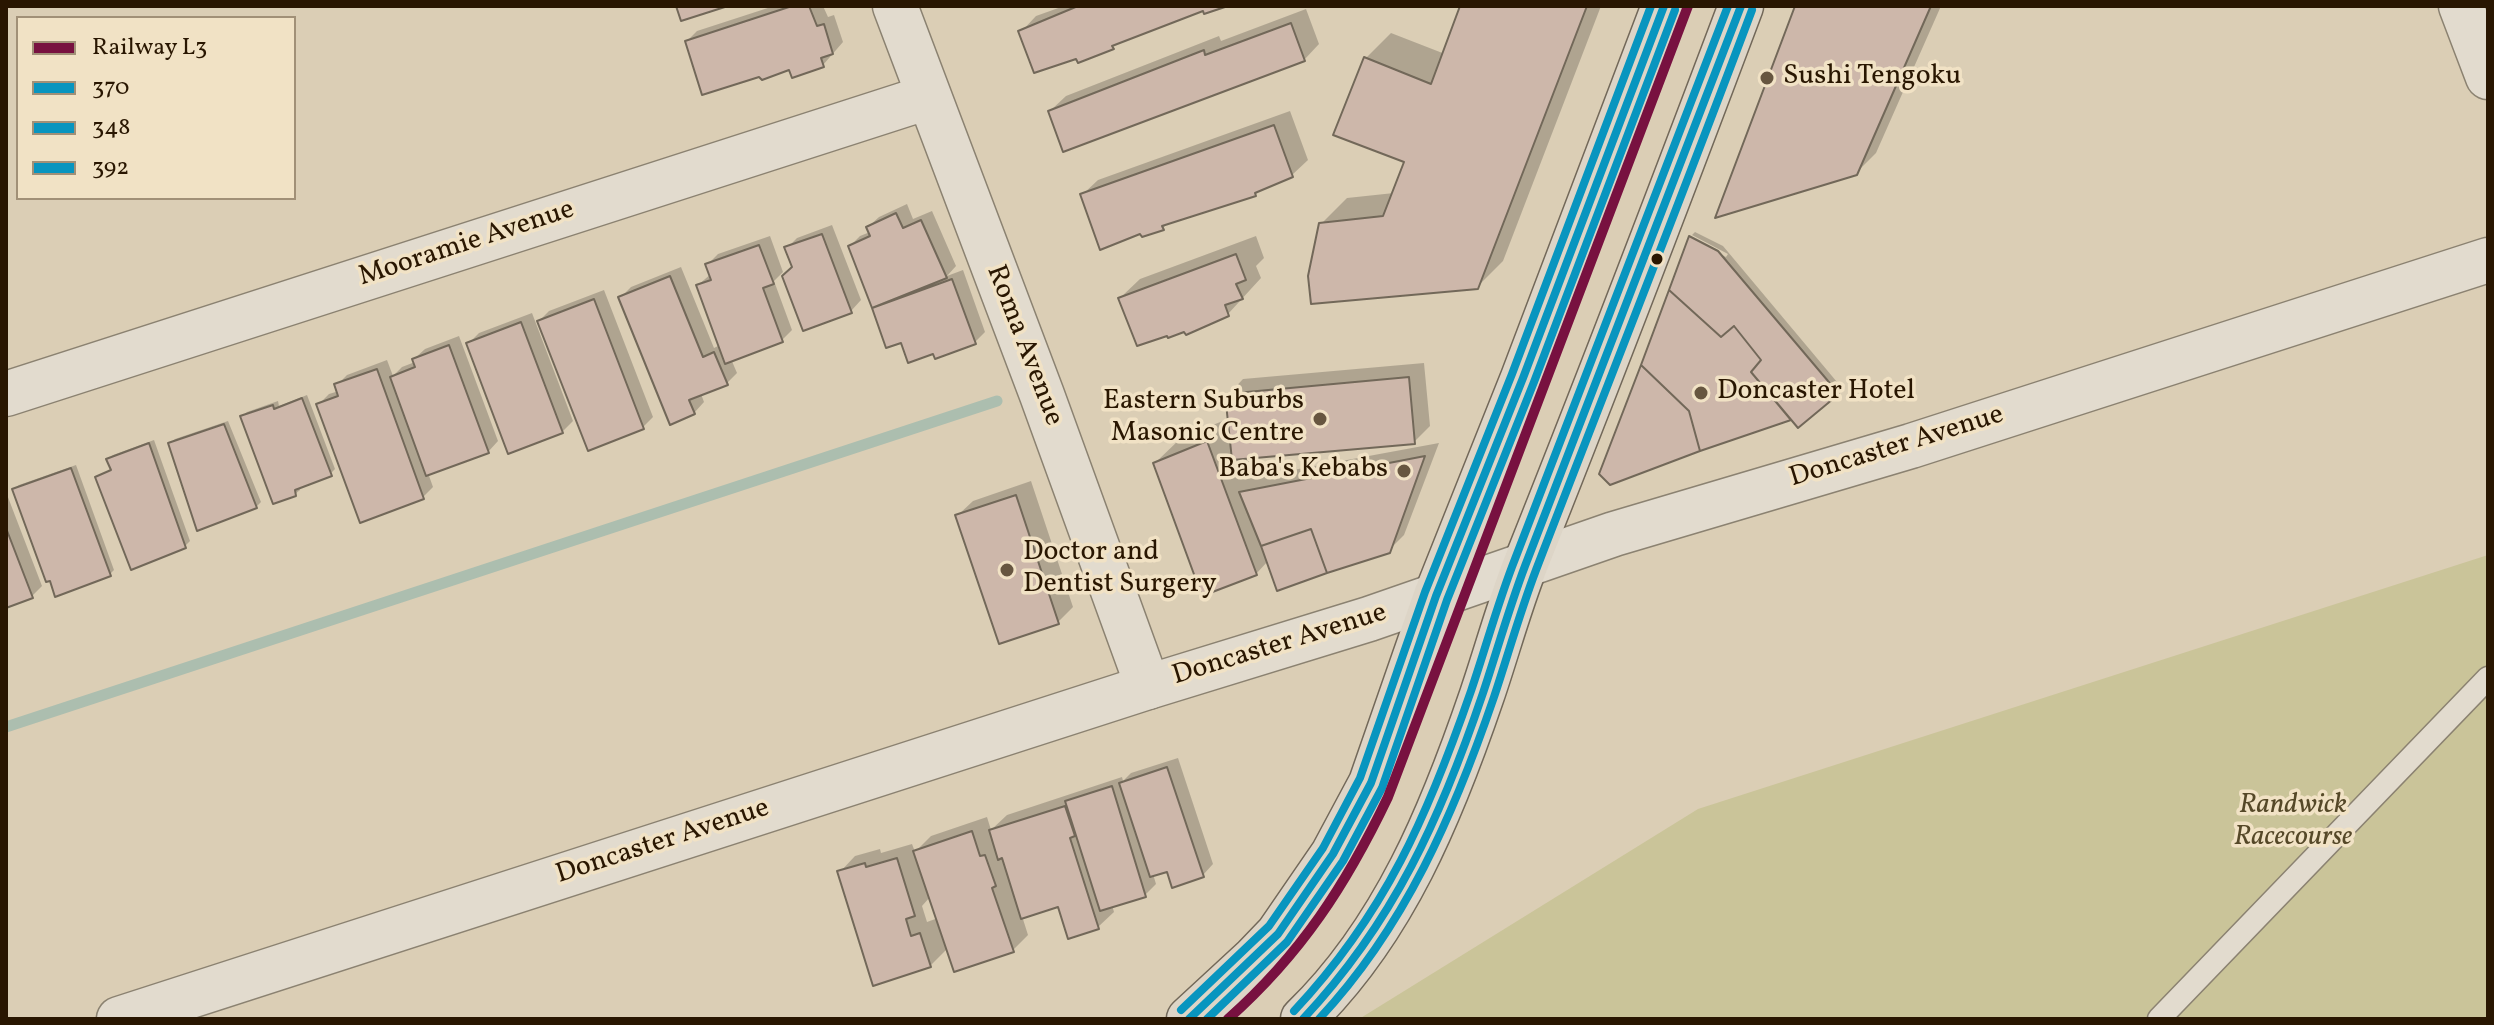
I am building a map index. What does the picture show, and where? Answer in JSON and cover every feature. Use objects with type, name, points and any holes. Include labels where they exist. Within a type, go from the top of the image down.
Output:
[{"type":"main road","points":[[1189,1019],[1278,934],[1339,843],[1376,769],[1436,596],[1523,378],[1664,6]]},
{"type":"main road","points":[[1303,1019],[1357,958],[1403,888],[1423,845],[1481,696],[1525,565],[1593,398],[1741,6]]},
{"type":"street","name":"Roma Avenue","points":[[895,6],[1148,687]]},
{"type":"street","points":[[2461,6],[2488,77]]},
{"type":"street","name":"Mooramie Avenue","points":[[6,394],[928,97]]},
{"type":"street","name":"Doncaster Avenue","points":[[119,1019],[1148,687],[1369,619],[1614,534],[1911,446],[2488,260]]},
{"type":"lane","points":[[2159,1019],[2488,678]]},
{"type":"green space","name":"Randwick Racecourse","points":[[2488,555],[2488,1019],[1359,1019],[1698,809]]},
{"type":"building","points":[[676,6],[728,6],[681,21]]},
{"type":"building","points":[[792,6],[809,6],[817,26],[824,24],[833,54],[821,58],[824,67],[792,78],[789,70],[702,95],[685,41]]},
{"type":"building","points":[[1078,6],[1228,6],[1204,14],[1203,11],[1112,46],[1114,49],[1078,63],[1076,59],[1034,73],[1018,31]]},
{"type":"building","points":[[1460,6],[1587,6],[1478,289],[1311,304],[1308,276],[1319,223],[1383,216],[1404,162],[1333,135],[1364,57],[1431,84]]},
{"type":"building","points":[[1795,6],[1931,6],[1857,175],[1715,218]]},
{"type":"building","points":[[1291,23],[1305,61],[1063,152],[1048,111],[1204,50],[1205,55]]},
{"type":"building","points":[[1274,125],[1293,177],[1255,193],[1256,196],[1100,250],[1080,194]]},
{"type":"building","points":[[896,213],[903,228],[921,220],[947,278],[872,308],[848,246],[870,236],[866,227]]},
{"type":"building","points":[[822,234],[852,313],[803,331],[782,276],[792,267],[784,247]]},
{"type":"building","points":[[1689,236],[1718,251],[1839,394],[1798,428],[1751,372],[1761,360],[1734,326],[1721,337],[1669,290]]},
{"type":"building","points":[[759,245],[774,284],[763,288],[783,342],[725,364],[696,285],[711,280],[705,264]]},
{"type":"building","points":[[1236,254],[1246,280],[1236,284],[1243,299],[1225,305],[1229,316],[1186,335],[1184,332],[1137,346],[1118,298]]},
{"type":"building","points":[[670,276],[703,357],[714,352],[728,385],[689,400],[695,414],[670,425],[618,297]]},
{"type":"building","points":[[952,279],[976,344],[935,359],[933,354],[908,363],[901,343],[886,348],[872,308]]},
{"type":"building","points":[[1669,290],[1721,337],[1734,326],[1761,360],[1751,372],[1791,420],[1700,451],[1689,411],[1641,365]]},
{"type":"building","points":[[594,299],[644,429],[588,451],[537,321]]},
{"type":"building","points":[[521,322],[563,433],[508,454],[466,343]]},
{"type":"building","points":[[449,345],[489,453],[426,476],[390,377],[415,367],[412,359]]},
{"type":"building","points":[[1641,365],[1689,411],[1700,451],[1610,485],[1599,474]]},
{"type":"building","points":[[377,369],[424,499],[360,523],[316,404],[338,396],[334,384]]},
{"type":"building","name":"Eastern Suburbs Masonic Centre","points":[[1409,377],[1415,444],[1232,460],[1225,394]]},
{"type":"building","points":[[302,398],[332,476],[295,490],[296,496],[273,504],[240,416],[273,405],[274,409]]},
{"type":"building","points":[[224,424],[257,508],[197,531],[168,443]]},
{"type":"building","points":[[1207,441],[1257,575],[1202,596],[1153,463]]},
{"type":"building","points":[[149,443],[186,548],[131,570],[95,477],[111,470],[106,459]]},
{"type":"building","points":[[1425,456],[1390,553],[1327,573],[1311,529],[1261,546],[1239,492]]},
{"type":"building","points":[[71,468],[111,576],[55,597],[50,581],[46,582],[12,489]]},
{"type":"building","name":"Doctor and Dentist Surgery","points":[[1016,495],[1059,624],[999,644],[955,515]]},
{"type":"building","points":[[6,528],[33,598],[6,608]]},
{"type":"building","points":[[1311,529],[1327,573],[1277,591],[1261,546]]},
{"type":"building","points":[[1167,767],[1204,877],[1172,888],[1167,872],[1150,877],[1119,783]]},
{"type":"building","points":[[1112,786],[1146,897],[1100,911],[1065,801]]},
{"type":"building","points":[[1065,806],[1075,836],[1070,838],[1099,929],[1068,939],[1058,907],[1021,919],[1002,858],[998,860],[989,830]]},
{"type":"building","points":[[972,831],[980,856],[985,855],[996,886],[992,888],[1014,952],[954,972],[913,851]]},
{"type":"building","points":[[897,858],[915,916],[906,919],[911,936],[920,933],[931,967],[873,986],[837,871]]},
{"type":"waterway","points":[[6,727],[997,401]]},
{"type":"rail line","name":"L3","points":[[1228,1019],[1278,969],[1320,917],[1356,860],[1388,797],[1688,6]]},
{"type":"transit line","name":"392","points":[[1181,1010],[1269,926],[1323,848],[1360,778],[1425,592],[1512,374],[1651,6]]},
{"type":"transit line","name":"370","points":[[1189,1019],[1278,934],[1333,854],[1371,783],[1436,596],[1523,378],[1664,6]]},
{"type":"transit line","name":"392","points":[[1294,1011],[1354,938],[1379,900],[1438,780],[1509,575],[1728,6]]},
{"type":"transit line","name":"370","points":[[1303,1019],[1364,945],[1389,906],[1432,825],[1467,739],[1525,566],[1741,6]]},
{"type":"transit line","name":"348","points":[[1207,1019],[1287,942],[1343,861],[1382,788],[1447,600],[1534,382],[1675,10]]},
{"type":"transit line","name":"348","points":[[1319,1019],[1350,984],[1402,908],[1444,826],[1479,741],[1536,570],[1752,10]]},
{"type":"place","name":"Sushi Tengoku","points":[[1767,78]]},
{"type":"place","name":"Doncaster Hotel","points":[[1701,393]]},
{"type":"place","name":"Eastern Suburbs Masonic Centre","points":[[1320,419]]},
{"type":"place","name":"Baba's Kebabs","points":[[1404,471]]},
{"type":"place","name":"Doctor and Dentist Surgery","points":[[1007,570]]}]
